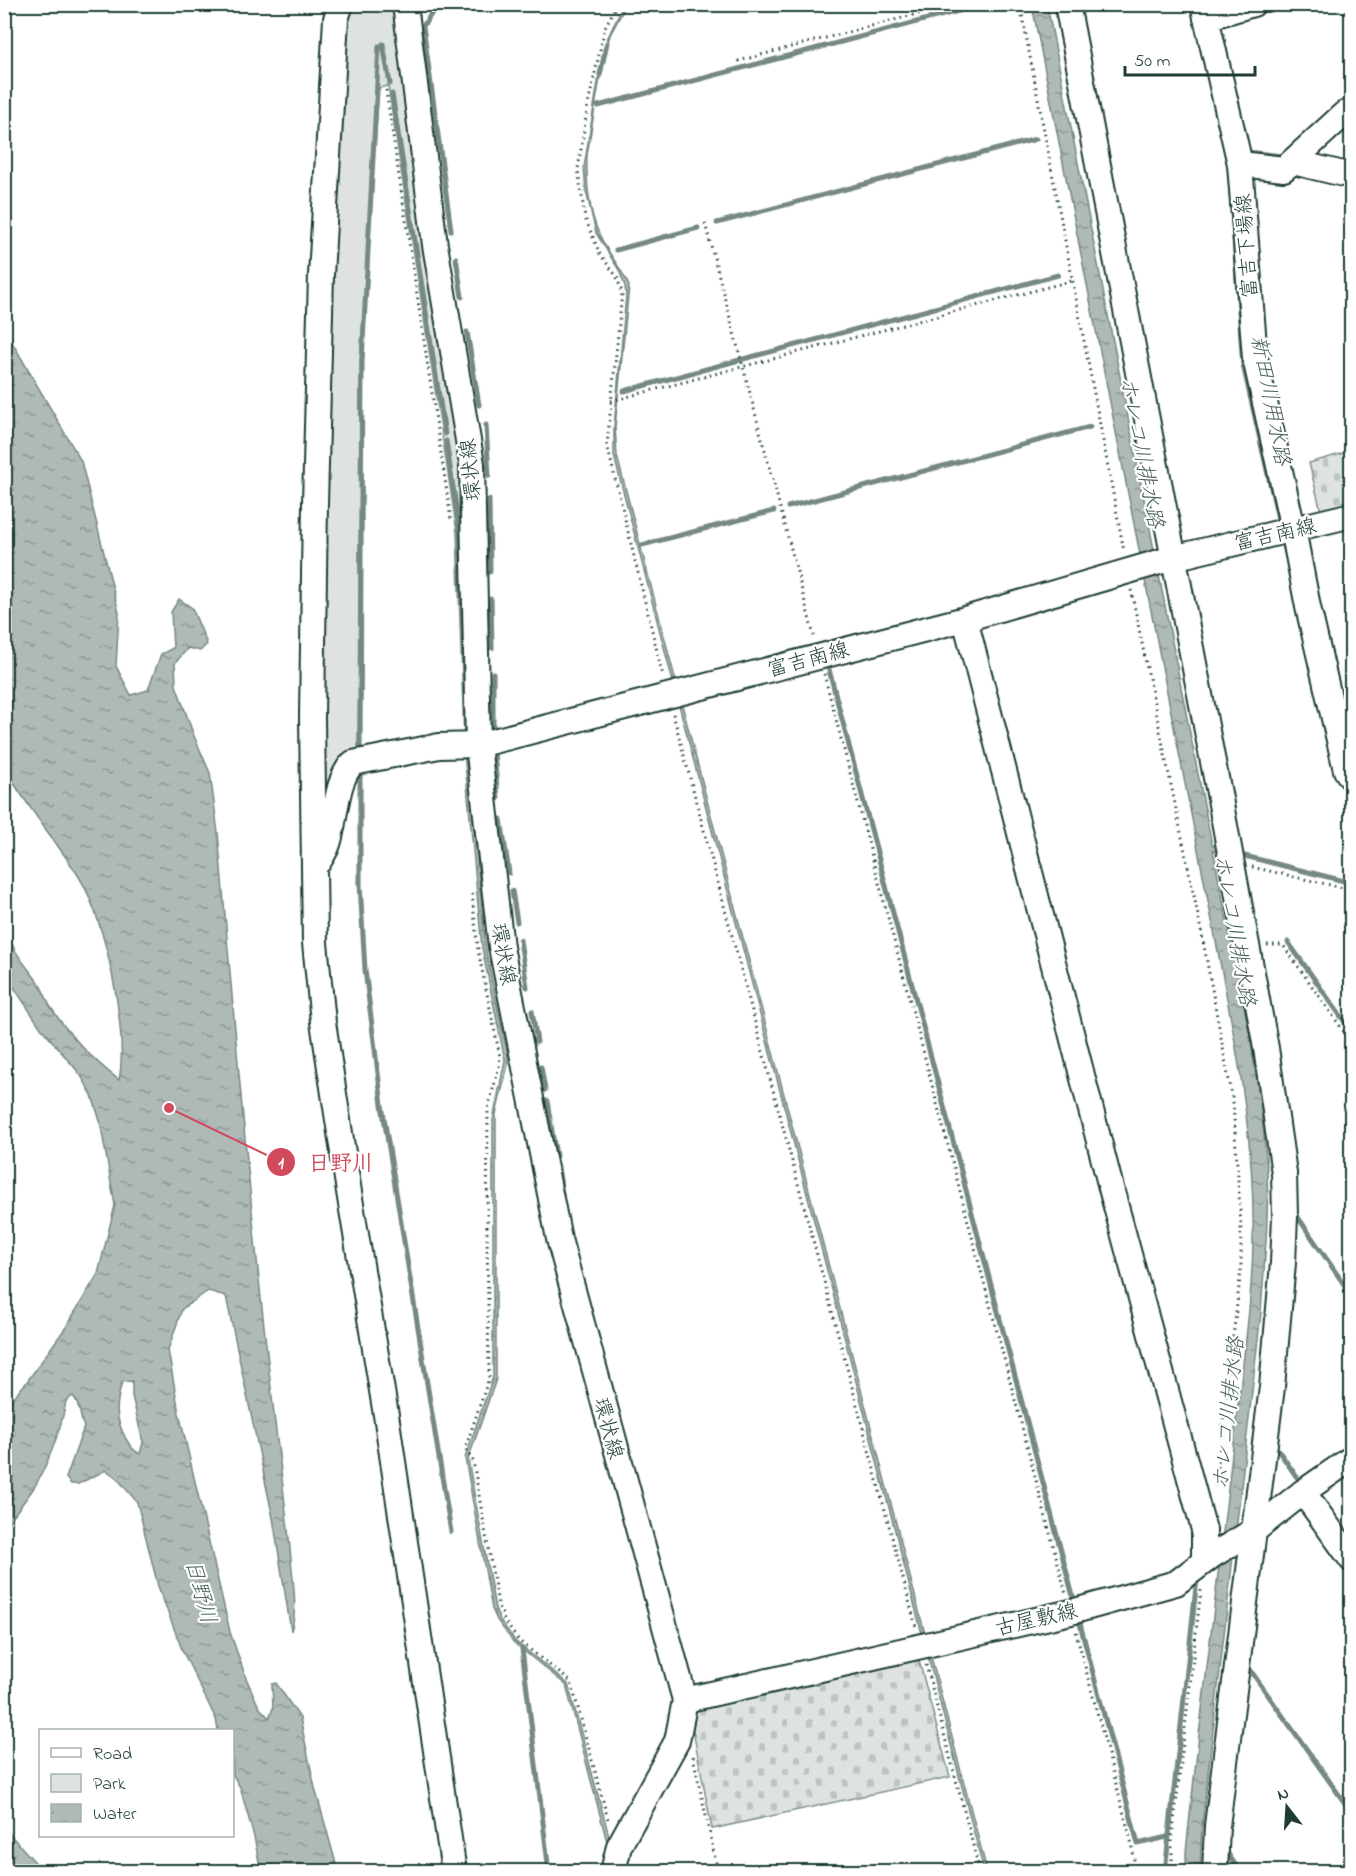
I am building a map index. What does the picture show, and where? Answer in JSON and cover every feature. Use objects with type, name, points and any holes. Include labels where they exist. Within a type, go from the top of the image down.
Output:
[{"type":"street","points":[[341,4],[336,19],[321,275],[312,717],[315,943],[323,1022],[387,1421],[454,1872]]},
{"type":"street","name":"環状線","points":[[405,4],[435,246],[472,464],[478,745],[501,947],[559,1239],[685,1700],[677,1741],[619,1846],[613,1872]]},
{"type":"street","points":[[1067,4],[1168,560],[1248,945],[1284,1173],[1285,1216],[1272,1387],[1250,1533],[1217,1826],[1215,1872]]},
{"type":"street","points":[[1240,164],[1205,11],[1253,4]]},
{"type":"street","points":[[1293,162],[1344,114],[1352,111]]},
{"type":"street","points":[[1293,162],[1352,176]]},
{"type":"street","name":"富吉下場線","points":[[1293,162],[1284,169],[1240,164],[1255,358],[1343,759],[1352,779]]},
{"type":"street","name":"富吉南線","points":[[315,868],[327,846],[343,781],[353,763],[439,746],[478,745],[965,619],[1168,560],[1352,515]]},
{"type":"street","points":[[965,619],[1112,1188],[1204,1530],[1208,1558]]},
{"type":"street","name":"古屋敷線","points":[[685,1700],[1071,1612],[1176,1583],[1208,1558],[1250,1533],[1352,1458]]},
{"type":"street","points":[[1303,1492],[1352,1560]]},
{"type":"path","points":[[617,4],[605,27],[587,110],[578,169],[585,218],[600,254],[617,277],[622,293],[607,445],[668,696],[980,1872]]},
{"type":"path","points":[[738,61],[955,4]]},
{"type":"path","points":[[1020,4],[1071,281],[1132,570],[1233,1102],[1241,1225],[1241,1270],[1214,1498]]},
{"type":"path","points":[[386,90],[451,520]]},
{"type":"path","points":[[705,223],[741,367],[820,656],[1131,1841],[1136,1872]]},
{"type":"path","points":[[611,401],[1071,281]]},
{"type":"path","points":[[1232,864],[1275,871],[1352,890]]},
{"type":"path","points":[[472,892],[478,950],[500,1058],[488,1109],[489,1378],[465,1449],[474,1461],[498,1604],[504,1620],[518,1640],[571,1682],[611,1832],[619,1846]]},
{"type":"path","points":[[1248,945],[1283,945],[1352,1043]]},
{"type":"path","points":[[1172,1872],[1172,1839],[1208,1558]]},
{"type":"path","points":[[692,1749],[718,1872]]},
{"type":"green space","points":[[349,5],[393,5],[462,465],[470,733],[464,740],[457,532],[388,86],[379,88],[360,362],[358,758],[325,844],[320,773],[331,231]]},
{"type":"green space","points":[[1351,451],[1351,507],[1322,515],[1309,463]]},
{"type":"green space","points":[[918,1657],[950,1777],[712,1829],[690,1715],[701,1706]]},
{"type":"water","points":[[623,5],[626,5],[610,35],[603,60],[587,155],[589,200],[594,222],[629,286],[615,427],[617,456],[987,1871],[984,1871],[614,456],[614,427],[626,295],[619,270],[596,233],[586,191],[584,167],[604,46]]},
{"type":"water","points":[[1032,5],[1047,5],[1212,845],[1237,851],[1237,856],[1213,850],[1252,1050],[1267,1171],[1266,1242],[1261,1313],[1202,1826],[1200,1871],[1186,1871],[1186,1852],[1250,1303],[1253,1213],[1249,1142],[1228,1001]]},
{"type":"water","points":[[1191,5],[1198,5],[1234,160],[1244,319],[1351,788],[1351,797],[1334,772],[1241,364],[1227,162]]},
{"type":"water","name":"日野川","points":[[5,330],[81,461],[119,613],[116,666],[131,695],[148,690],[161,654],[173,648],[171,612],[179,599],[192,608],[207,644],[200,651],[188,648],[175,663],[176,685],[210,773],[218,833],[257,1256],[294,1586],[295,1604],[291,1631],[273,1518],[226,1296],[208,1291],[182,1309],[168,1350],[179,1413],[230,1632],[259,1707],[269,1718],[273,1708],[272,1684],[276,1683],[300,1718],[315,1788],[338,1871],[261,1871],[240,1787],[234,1777],[234,1729],[218,1729],[216,1719],[183,1652],[158,1586],[137,1502],[116,1477],[106,1470],[78,1484],[71,1484],[66,1478],[84,1427],[73,1396],[66,1401],[49,1458],[38,1480],[5,1527],[5,1407],[26,1383],[66,1327],[98,1274],[115,1205],[100,1121],[92,1095],[80,1074],[41,1028],[9,980],[5,968],[5,899],[12,944],[20,959],[40,985],[57,1016],[82,1046],[119,1080],[121,1059],[118,1005],[112,975],[97,918],[88,894],[78,875],[5,769]],"holes":[[[132,1381],[132,1396],[143,1442],[140,1454],[129,1444],[119,1423],[117,1404],[122,1382]]]},
{"type":"water","points":[[464,752],[467,752],[486,952],[508,1056],[508,1065],[496,1114],[496,1379],[468,1460],[495,1608],[500,1620],[515,1641],[568,1684],[609,1836],[622,1871],[619,1871],[606,1838],[566,1685],[514,1643],[492,1609],[465,1458],[493,1377],[493,1120],[505,1060],[482,948]]},
{"type":"water","points":[[4,1828],[43,1871],[5,1871]]},
{"type":"waterway","points":[[438,4],[423,26],[451,230]]},
{"type":"waterway","points":[[598,106],[985,4]]},
{"type":"waterway","points":[[1258,10],[1279,4]]},
{"type":"waterway","points":[[600,75],[607,43]]},
{"type":"waterway","points":[[383,44],[390,84]]},
{"type":"waterway","points":[[360,754],[362,361],[379,46]]},
{"type":"waterway","points":[[392,94],[445,434]]},
{"type":"waterway","points":[[717,223],[1036,139]]},
{"type":"waterway","points":[[1247,152],[1283,156],[1286,153]]},
{"type":"waterway","points":[[616,250],[698,228]]},
{"type":"waterway","points":[[456,258],[462,297]]},
{"type":"waterway","points":[[624,391],[1058,275]]},
{"type":"waterway","points":[[467,332],[479,405]]},
{"type":"waterway","points":[[486,425],[489,476]]},
{"type":"waterway","points":[[788,507],[1090,427]]},
{"type":"waterway","points":[[446,441],[460,533],[464,670]]},
{"type":"waterway","points":[[489,500],[490,572]]},
{"type":"waterway","points":[[642,545],[774,511]]},
{"type":"waterway","points":[[491,599],[492,648]]},
{"type":"waterway","points":[[828,666],[1075,1604]]},
{"type":"waterway","points":[[493,673],[493,729]]},
{"type":"waterway","points":[[494,753],[498,799]]},
{"type":"waterway","points":[[360,767],[360,884],[365,970],[382,1105],[451,1532]]},
{"type":"waterway","points":[[501,819],[509,873]]},
{"type":"waterway","name":"ホレコ川排水路","points":[[1237,854],[1352,883]]},
{"type":"waterway","points":[[512,891],[517,922]]},
{"type":"waterway","points":[[520,940],[527,987]]},
{"type":"waterway","points":[[1288,942],[1352,1032]]},
{"type":"waterway","points":[[532,1011],[537,1042]]},
{"type":"waterway","points":[[541,1067],[545,1090]]},
{"type":"waterway","points":[[547,1101],[556,1156]]},
{"type":"waterway","points":[[558,1167],[562,1194]]},
{"type":"waterway","points":[[1293,1210],[1352,1296]]},
{"type":"waterway","points":[[1273,1443],[1301,1483]]},
{"type":"waterway","points":[[1165,1872],[1197,1578]]},
{"type":"waterway","points":[[1078,1616],[1138,1844],[1167,1837]]},
{"type":"waterway","points":[[522,1649],[549,1872]]},
{"type":"waterway","points":[[1245,1667],[1248,1667],[1352,1813]]},
{"type":"waterway","points":[[1226,1851],[1240,1872]]},
{"type":"place","name":"日野川","points":[[169,1108]]},
{"type":"water label","name":"新田川用水路","points":[[1272,400]]}]
